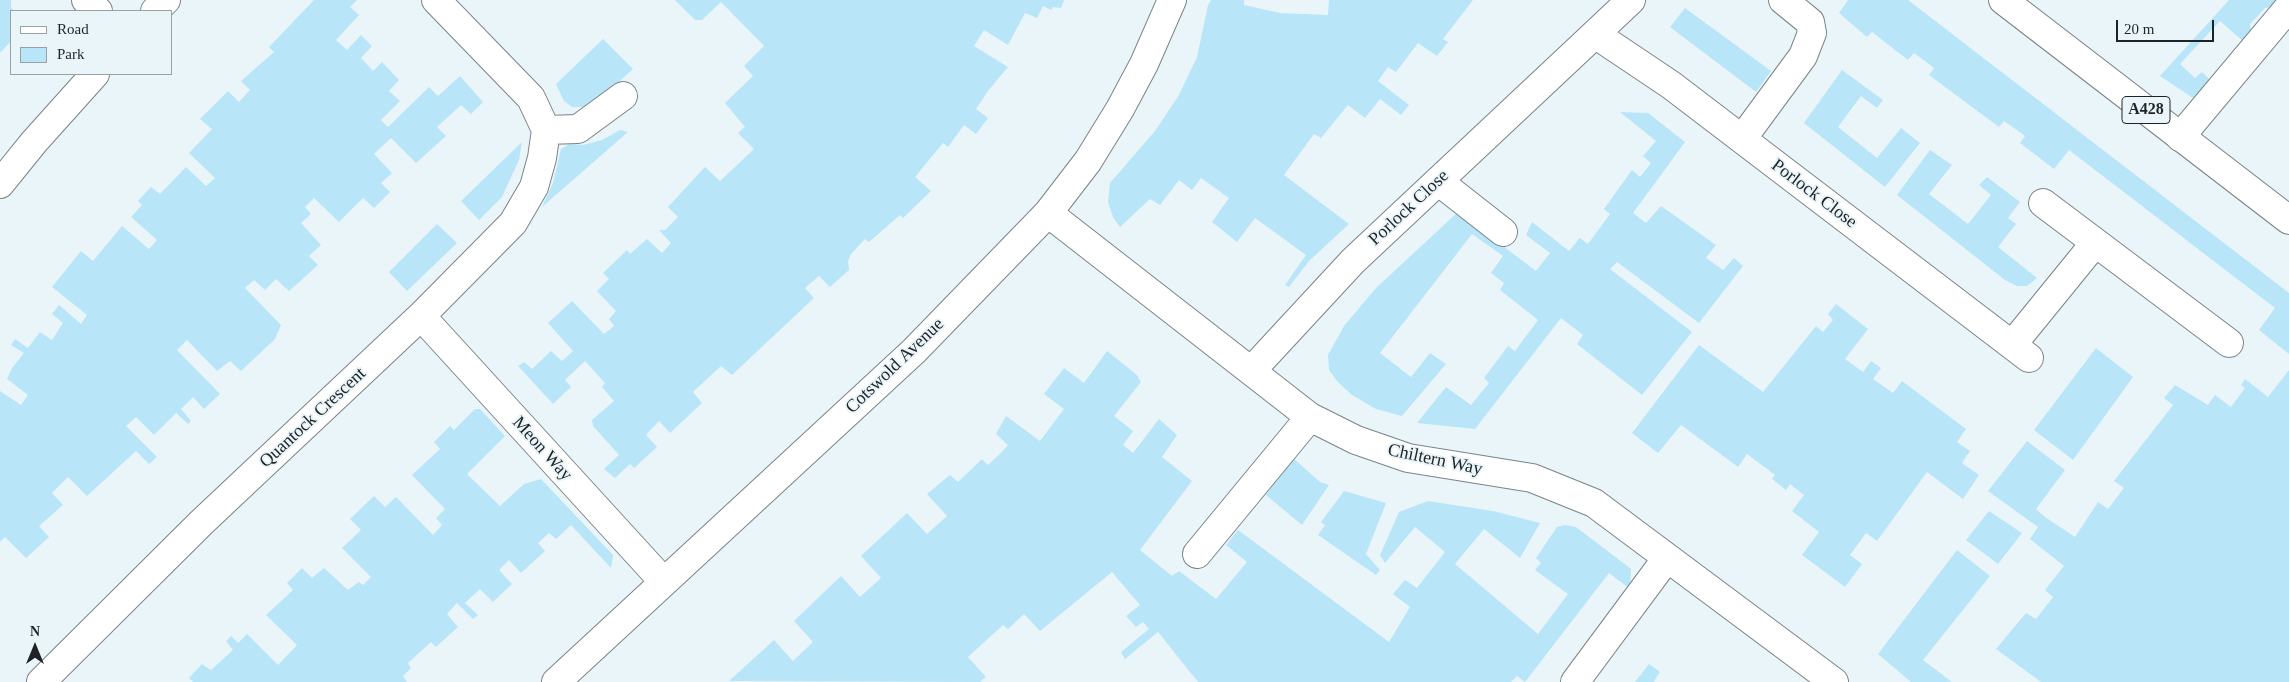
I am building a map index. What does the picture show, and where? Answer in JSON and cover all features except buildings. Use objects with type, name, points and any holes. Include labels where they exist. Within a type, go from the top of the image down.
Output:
[{"type":"street","points":[[86,0],[97,10]]},
{"type":"street","points":[[156,10],[166,0]]},
{"type":"street","points":[[436,0],[531,98],[546,130],[578,128],[623,96]]},
{"type":"street","name":"Cotswold Avenue","points":[[556,682],[914,351],[1048,212],[1088,160],[1120,109],[1144,64],[1172,0]]},
{"type":"street","name":"Porlock Close","points":[[1252,370],[1353,261],[1631,0]]},
{"type":"street","points":[[1742,139],[1803,56],[1812,33],[1810,22],[1783,0]]},
{"type":"street","name":"A428","points":[[2003,0],[2289,220]]},
{"type":"street","points":[[2180,137],[2289,7]]},
{"type":"street","name":"Porlock Close","points":[[1596,34],[1671,85],[2021,352],[2095,244]]},
{"type":"street","points":[[0,184],[34,142],[94,75]]},
{"type":"street","name":"Quantock Crescent","points":[[40,682],[202,522],[421,316],[513,223],[534,187],[542,158],[546,130]]},
{"type":"street","points":[[1438,181],[1503,232]]},
{"type":"street","points":[[2043,203],[2229,343]]},
{"type":"street","name":"Chiltern Way","points":[[1048,212],[1310,417],[1356,440],[1408,458],[1532,478],[1594,502],[1834,682]]},
{"type":"street","name":"Meon Way","points":[[421,316],[664,582]]},
{"type":"street","points":[[1197,554],[1310,417]]},
{"type":"street","points":[[1575,682],[1667,558]]},
{"type":"green space","points":[[0,0],[11,0],[11,8],[14,10],[10,10],[10,42],[0,53]]},
{"type":"green space","points":[[314,0],[357,0],[350,7],[359,15],[336,40],[347,50],[361,35],[372,46],[361,58],[373,71],[382,62],[399,80],[389,91],[400,101],[381,120],[388,127],[429,87],[438,96],[460,76],[483,102],[471,114],[461,105],[437,127],[446,136],[416,163],[391,138],[374,154],[392,173],[381,183],[390,192],[374,208],[363,198],[339,222],[314,198],[305,207],[311,214],[301,223],[321,245],[309,256],[318,265],[289,291],[276,279],[265,290],[254,280],[245,288],[281,325],[275,339],[241,371],[230,361],[217,371],[187,340],[177,350],[220,394],[204,409],[193,397],[181,409],[191,421],[188,424],[176,413],[154,435],[136,417],[126,426],[157,457],[149,464],[136,451],[87,496],[68,477],[52,493],[63,505],[39,526],[49,537],[26,558],[5,537],[0,542],[0,391],[21,405],[28,395],[7,379],[12,368],[24,353],[11,345],[15,339],[28,348],[40,332],[52,340],[63,323],[52,314],[59,305],[81,324],[87,315],[52,287],[81,251],[93,261],[122,226],[149,249],[157,240],[131,217],[142,205],[138,201],[151,187],[160,194],[186,167],[206,186],[215,178],[189,153],[212,129],[200,119],[228,91],[239,102],[250,90],[241,81],[274,52],[269,47]]},
{"type":"green space","points":[[675,0],[1064,0],[1061,8],[1053,7],[1051,10],[1043,6],[1037,18],[1025,13],[1008,45],[984,30],[974,46],[1008,67],[976,109],[988,118],[976,134],[964,125],[948,147],[943,143],[915,177],[931,191],[903,218],[900,215],[869,242],[865,239],[851,254],[848,261],[849,270],[830,287],[819,276],[805,288],[814,298],[732,375],[721,366],[693,392],[702,403],[670,433],[659,421],[646,435],[657,447],[634,468],[630,464],[615,478],[604,469],[619,455],[593,426],[592,420],[614,401],[602,387],[605,383],[585,361],[565,380],[571,387],[553,404],[518,366],[524,362],[532,369],[551,351],[562,361],[573,351],[548,323],[572,301],[604,334],[614,326],[609,319],[616,311],[597,291],[609,279],[603,273],[627,250],[630,254],[647,239],[662,253],[671,243],[659,230],[665,230],[678,217],[668,207],[705,167],[720,181],[754,149],[738,133],[745,127],[725,103],[753,76],[744,66],[764,46],[721,2],[702,20],[695,20]]},
{"type":"green space","points":[[1211,0],[1244,0],[1244,5],[1280,13],[1328,15],[1329,0],[1473,0],[1443,39],[1448,42],[1437,56],[1418,43],[1396,72],[1388,67],[1378,81],[1409,105],[1401,115],[1380,99],[1365,118],[1348,105],[1321,138],[1314,134],[1284,175],[1349,224],[1309,261],[1289,287],[1285,285],[1306,255],[1255,218],[1237,242],[1212,222],[1229,198],[1201,178],[1192,190],[1179,180],[1160,205],[1150,199],[1120,227],[1113,217],[1108,202],[1110,183],[1155,131],[1179,95],[1197,57],[1208,5]]},
{"type":"green space","points":[[1848,0],[1908,0],[2289,293],[2289,354],[2259,330],[2275,308],[2069,150],[2054,169],[2020,143],[2025,136],[2004,121],[1999,127],[1929,75],[1934,68],[1914,53],[1908,60],[1872,32],[1867,37],[1839,13]]},
{"type":"green space","points":[[2229,0],[2280,0],[2273,7],[2265,8],[2250,24],[2251,30],[2244,42],[2220,21],[2180,64],[2195,78],[2202,72],[2209,79],[2210,84],[2206,89],[2193,98],[2160,76]]},
{"type":"green space","points":[[1685,8],[1771,71],[1756,92],[1670,27]]},
{"type":"green space","points":[[603,39],[633,69],[599,100],[585,107],[572,107],[564,101],[556,84]]},
{"type":"green space","points":[[1842,70],[1883,100],[1877,108],[1861,96],[1838,127],[1877,158],[1901,128],[1920,143],[1885,187],[1804,123]]},
{"type":"green space","points":[[1620,112],[1648,113],[1685,142],[1633,213],[1646,223],[1661,206],[1716,245],[1706,258],[1723,270],[1734,258],[1743,266],[1699,323],[1617,262],[1610,269],[1692,332],[1642,395],[1577,344],[1583,335],[1561,318],[1475,429],[1417,423],[1446,387],[1471,405],[1489,383],[1484,378],[1508,346],[1515,351],[1538,320],[1500,290],[1504,283],[1491,273],[1503,256],[1472,234],[1380,353],[1411,377],[1430,353],[1446,364],[1402,416],[1376,409],[1352,395],[1338,382],[1329,370],[1328,355],[1344,326],[1376,288],[1458,212],[1536,271],[1550,253],[1526,235],[1532,222],[1569,251],[1580,238],[1588,244],[1610,214],[1604,209],[1632,170],[1640,177],[1651,163],[1643,156],[1656,141]]},
{"type":"green space","points":[[620,130],[628,132],[542,207],[553,183],[561,149],[569,144],[583,145],[602,140]]},
{"type":"green space","points":[[522,142],[519,160],[502,197],[479,220],[461,201]]},
{"type":"green space","points":[[1930,150],[1952,165],[1929,194],[1968,224],[1991,195],[1979,185],[1987,177],[2020,202],[2008,218],[2016,224],[1998,247],[2037,278],[2027,286],[2017,286],[2005,280],[1897,195]]},
{"type":"green space","points":[[437,224],[457,243],[407,291],[389,272]]},
{"type":"green space","points":[[1836,304],[1868,329],[1845,359],[1863,372],[1871,361],[1881,368],[1873,379],[1893,393],[1902,381],[1966,429],[1957,442],[1970,451],[1962,463],[1979,475],[1963,499],[1927,472],[1877,541],[1866,533],[1850,555],[1862,564],[1845,587],[1802,555],[1819,532],[1792,511],[1804,495],[1790,484],[1786,490],[1772,479],[1775,475],[1747,454],[1738,467],[1681,425],[1658,453],[1632,433],[1699,345],[1763,392],[1816,326],[1823,332],[1833,320],[1828,314]]},
{"type":"green space","points":[[2096,348],[2133,377],[2073,460],[2034,430]]},
{"type":"green space","points":[[1107,351],[1137,375],[1141,382],[1114,416],[1133,431],[1123,445],[1133,453],[1159,419],[1177,435],[1162,457],[1192,481],[1140,550],[1172,576],[1179,571],[1216,599],[1247,562],[1226,545],[1238,530],[1389,642],[1410,607],[1393,594],[1405,580],[1417,588],[1445,552],[1415,527],[1385,563],[1380,555],[1399,512],[1428,501],[1493,511],[1540,523],[1520,558],[1484,529],[1455,564],[1538,634],[1568,594],[1535,570],[1541,563],[1536,558],[1557,527],[1565,525],[1576,527],[1631,569],[1630,589],[1609,573],[1525,682],[1517,676],[1511,682],[1198,682],[1158,632],[1125,659],[1121,652],[1149,629],[1143,622],[1136,627],[1126,616],[1140,605],[1112,572],[1040,631],[1024,614],[1008,629],[1003,625],[968,657],[986,677],[980,682],[729,681],[774,640],[793,661],[813,642],[794,621],[841,576],[860,597],[881,578],[861,556],[907,513],[927,534],[947,516],[927,494],[950,475],[958,482],[982,459],[988,465],[1002,452],[1008,445],[996,434],[1006,416],[1040,441],[1064,409],[1044,394],[1064,368],[1084,383]]},
{"type":"green space","points":[[2289,370],[2289,682],[2041,682],[1996,649],[2026,613],[2036,619],[2053,597],[2045,590],[2064,566],[2030,539],[2038,527],[1988,491],[2027,441],[2065,470],[2036,509],[2075,537],[2098,502],[2108,509],[2124,488],[2114,481],[2173,405],[2164,398],[2175,385],[2208,405],[2215,395],[2231,407],[2245,388],[2241,385],[2245,379],[2268,397]]},
{"type":"green space","points":[[475,409],[480,409],[505,436],[467,474],[500,506],[524,484],[541,479],[613,555],[611,568],[571,525],[556,539],[549,533],[538,543],[545,551],[521,573],[509,560],[499,570],[512,584],[493,602],[480,589],[465,603],[478,615],[473,619],[457,603],[447,614],[458,627],[436,647],[431,642],[408,663],[411,668],[403,676],[407,682],[193,682],[189,678],[202,664],[211,670],[233,650],[226,641],[231,636],[238,643],[247,634],[278,665],[297,645],[266,615],[293,590],[287,583],[302,568],[312,578],[324,568],[348,590],[359,582],[363,585],[371,577],[342,548],[361,530],[350,519],[374,496],[385,507],[396,497],[433,535],[442,525],[436,518],[445,509],[412,475],[440,449],[434,442],[450,426],[454,430]]},
{"type":"green space","points":[[1292,457],[1320,482],[1329,485],[1302,525],[1266,495]]},
{"type":"green space","points":[[1344,491],[1386,503],[1366,554],[1380,570],[1376,575],[1318,535],[1325,525],[1321,522]]},
{"type":"green space","points":[[1989,511],[2022,533],[1998,564],[1966,540]]},
{"type":"green space","points":[[1957,550],[1990,576],[1923,660],[1952,682],[1911,682],[1878,654]]},
{"type":"green space","points":[[1649,664],[1660,672],[1655,682],[1635,682]]}]
